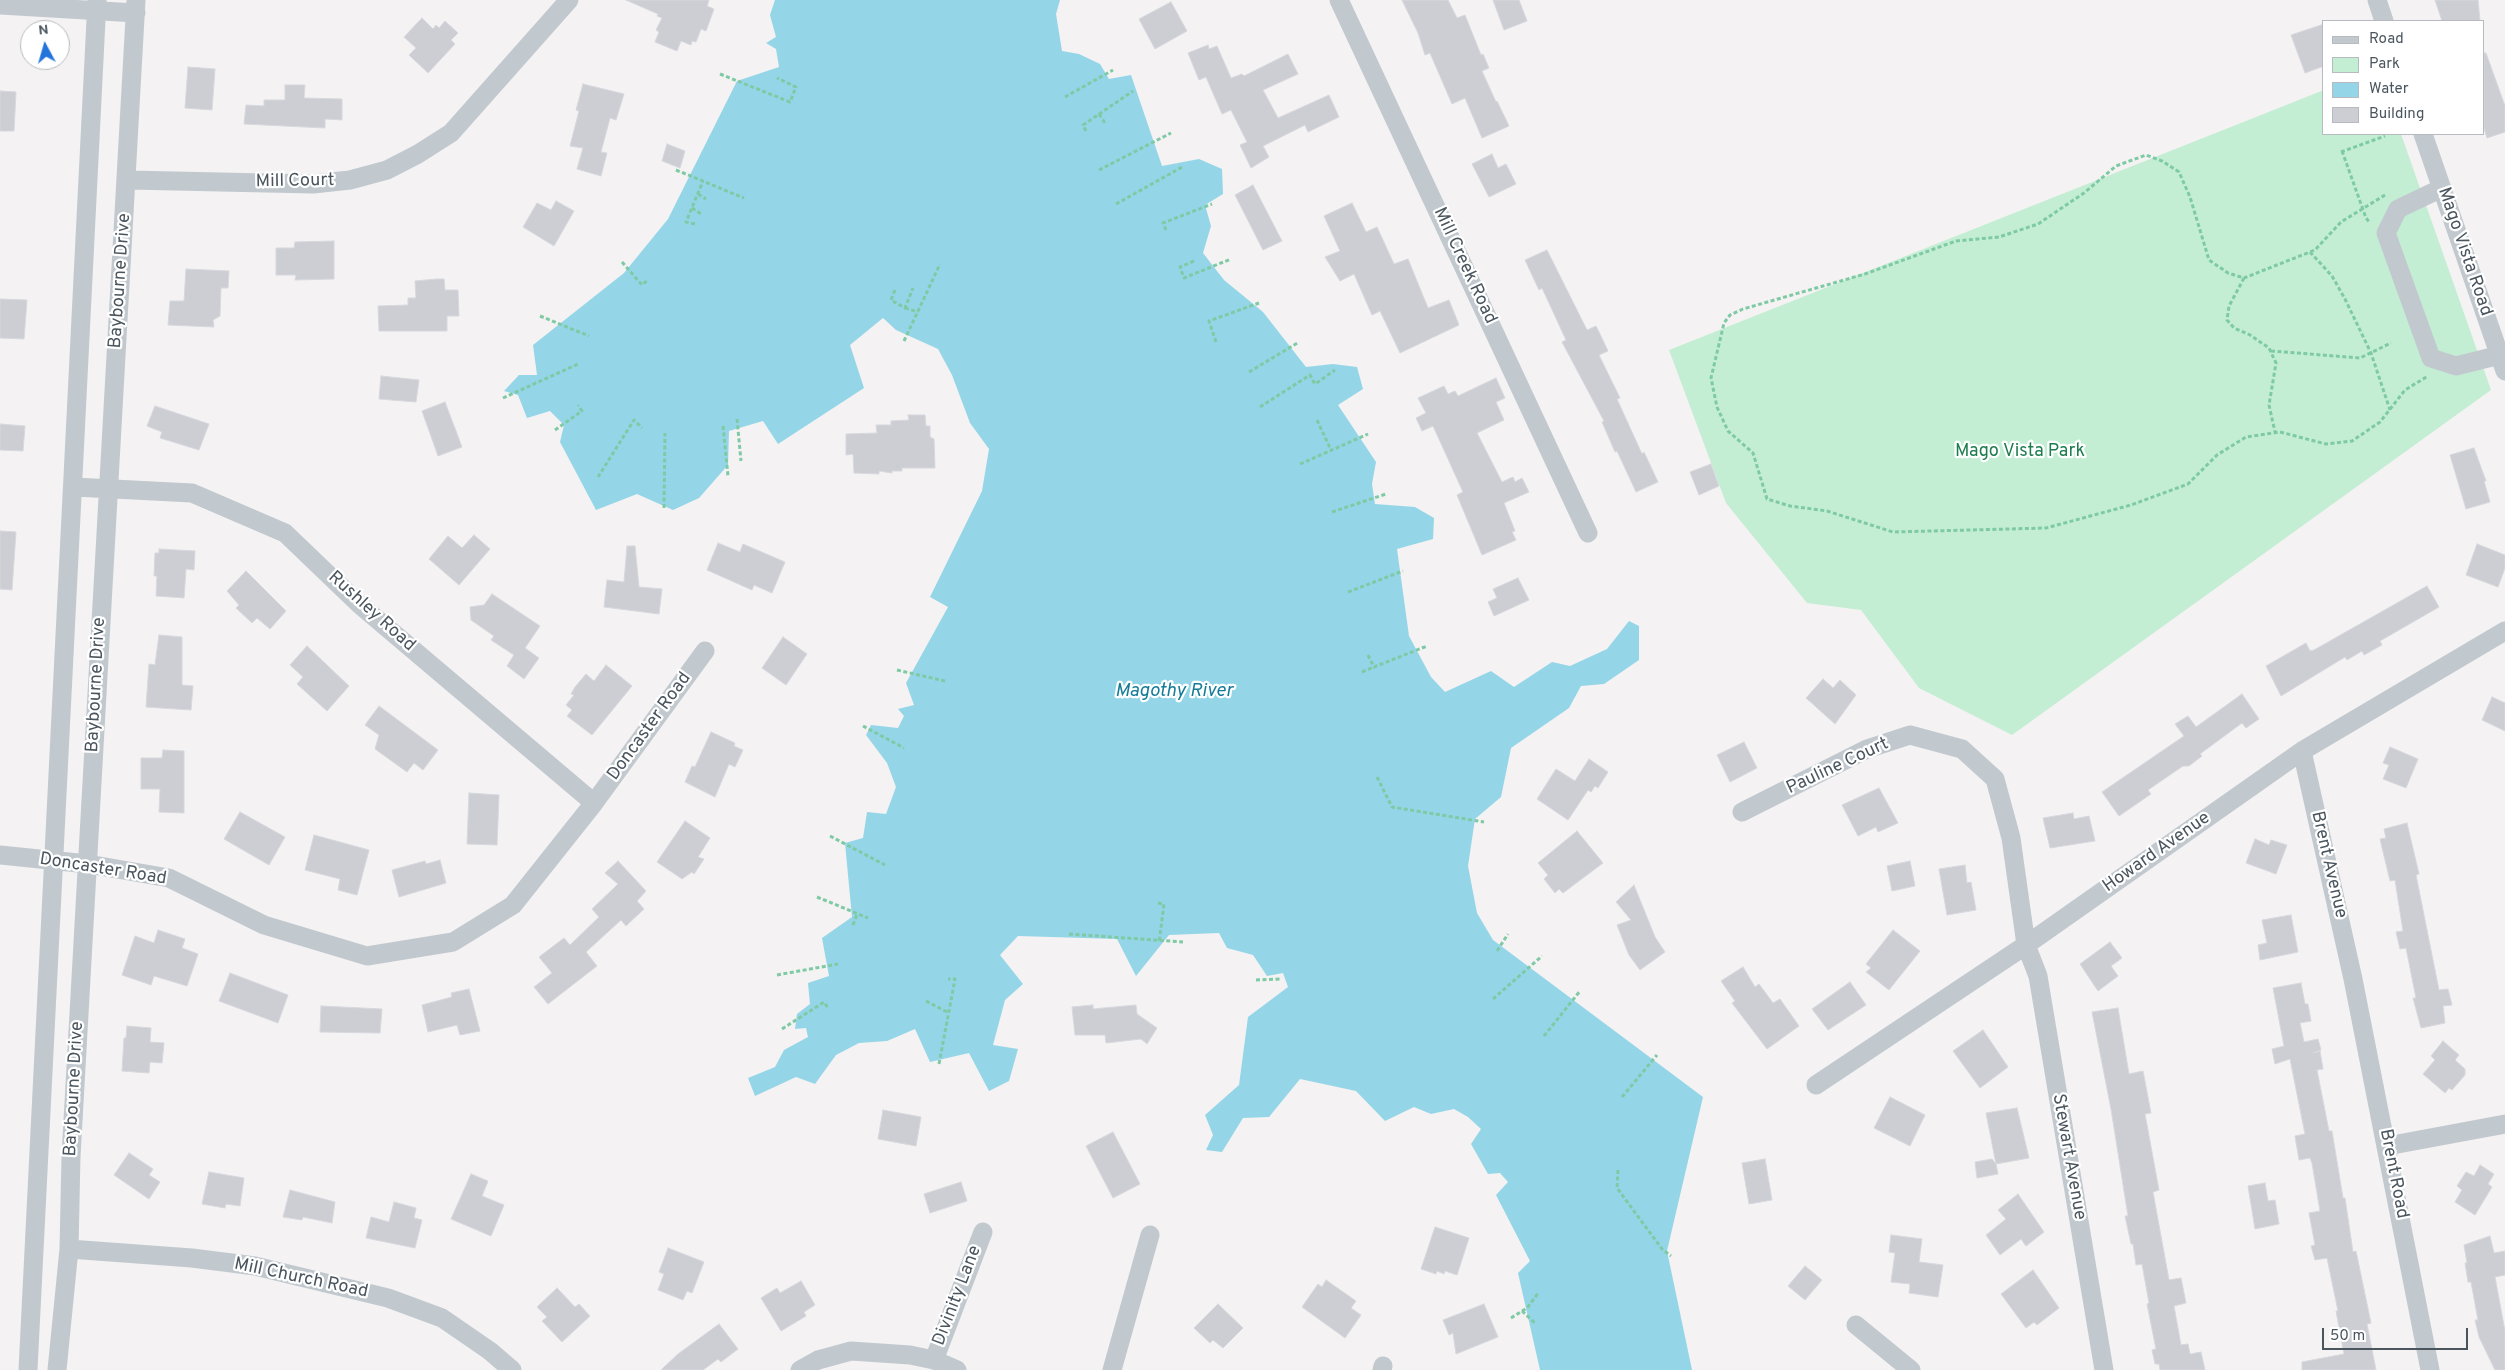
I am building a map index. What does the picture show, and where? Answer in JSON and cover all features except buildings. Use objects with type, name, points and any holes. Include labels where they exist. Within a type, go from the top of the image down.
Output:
[{"type":"street","name":"Mill Court","points":[[128,180],[314,184],[350,180],[387,170],[418,154],[451,132],[569,0]]},
{"type":"street","name":"Mill Creek Road","points":[[1339,0],[1588,533]]},
{"type":"street","points":[[2377,0],[2384,20]]},
{"type":"street","points":[[0,5],[136,6]]},
{"type":"street","name":"Baybourne Drive","points":[[28,1370],[97,6]]},
{"type":"street","name":"Baybourne Drive","points":[[57,1370],[69,1249],[71,1156],[107,488],[128,180],[136,6]]},
{"type":"street","name":"Mago Vista Road","points":[[2424,135],[2502,363]]},
{"type":"street","points":[[2442,188],[2398,209],[2386,233],[2431,358],[2456,366],[2502,363]]},
{"type":"street","name":"Rushley Road","points":[[74,487],[192,493],[285,533],[359,604],[594,803]]},
{"type":"street","name":"Howard Avenue","points":[[1816,1085],[2026,945],[2302,751],[2505,631]]},
{"type":"street","name":"Doncaster Road","points":[[0,855],[88,864],[169,878],[264,925],[367,956],[453,942],[513,905],[594,803],[705,650]]},
{"type":"street","name":"Pauline Court","points":[[1742,812],[1867,749],[1910,735],[1962,749],[1995,779],[2011,838],[2026,945]]},
{"type":"street","name":"Brent Avenue","points":[[2302,751],[2354,979]]},
{"type":"street","name":"Stewart Avenue","points":[[2026,945],[2038,976],[2104,1370]]},
{"type":"street","name":"Brent Road","points":[[2354,979],[2430,1370]]},
{"type":"street","points":[[2387,1146],[2505,1124]]},
{"type":"street","name":"Divinity Lane","points":[[934,1360],[983,1232]]},
{"type":"street","points":[[1112,1370],[1150,1235]]},
{"type":"street","name":"Mill Church Road","points":[[69,1249],[192,1258],[256,1266],[388,1298],[442,1318],[490,1350],[512,1370]]},
{"type":"street","points":[[1856,1325],[1911,1370]]},
{"type":"street","points":[[800,1370],[818,1360],[851,1352],[910,1355],[934,1360],[957,1370]]},
{"type":"path","points":[[1066,97],[1113,70]]},
{"type":"path","points":[[720,74],[790,102],[796,87],[777,78]]},
{"type":"path","points":[[1086,130],[1083,125],[1133,91]]},
{"type":"path","points":[[1099,114],[1105,123]]},
{"type":"path","points":[[1099,170],[1171,133]]},
{"type":"path","points":[[2385,136],[2341,152],[2368,222],[2386,233]]},
{"type":"path","points":[[2387,194],[2341,222],[2310,252],[2244,278],[2228,274],[2209,260],[2190,197],[2179,172],[2162,160],[2146,155],[2116,166],[2084,193],[2038,224],[1999,237],[1956,241],[1865,274],[1743,309],[1730,315],[1724,323],[1711,378],[1717,407],[1728,431],[1753,454],[1767,499],[1790,506],[1827,511],[1893,532],[2046,528],[2131,505],[2188,484],[2217,455],[2246,437],[2280,432],[2326,444],[2352,441],[2380,422],[2405,390],[2430,374],[2456,366]]},
{"type":"path","points":[[1116,204],[1184,166]]},
{"type":"path","points":[[676,170],[744,198]]},
{"type":"path","points":[[695,224],[686,222],[703,181]]},
{"type":"path","points":[[698,194],[706,199]]},
{"type":"path","points":[[1166,230],[1163,223],[1212,204]]},
{"type":"path","points":[[692,208],[701,214]]},
{"type":"path","points":[[2310,252],[2332,276],[2371,353],[2390,410]]},
{"type":"path","points":[[1194,261],[1180,267],[1184,278],[1231,259]]},
{"type":"path","points":[[622,262],[642,285],[648,280]]},
{"type":"path","points":[[904,341],[940,264]]},
{"type":"path","points":[[2244,278],[2229,306],[2227,320],[2234,328],[2250,335],[2271,351],[2276,363],[2269,405],[2275,433]]},
{"type":"path","points":[[905,308],[913,288]]},
{"type":"path","points":[[895,290],[891,300],[905,308],[918,312]]},
{"type":"path","points":[[1216,342],[1209,322],[1259,303]]},
{"type":"path","points":[[540,316],[589,336]]},
{"type":"path","points":[[1249,372],[1299,342]]},
{"type":"path","points":[[2271,351],[2360,358],[2391,343]]},
{"type":"path","points":[[503,398],[578,364]]},
{"type":"path","points":[[1260,407],[1310,375],[1315,384],[1335,370]]},
{"type":"path","points":[[555,430],[582,411],[578,405]]},
{"type":"path","points":[[737,419],[741,461]]},
{"type":"path","points":[[598,478],[634,420],[642,428]]},
{"type":"path","points":[[1317,420],[1331,450]]},
{"type":"path","points":[[723,426],[728,476]]},
{"type":"path","points":[[664,508],[665,432]]},
{"type":"path","points":[[1300,464],[1368,434]]},
{"type":"path","points":[[1332,512],[1386,494]]},
{"type":"path","points":[[1348,592],[1403,571]]},
{"type":"path","points":[[1362,672],[1427,646]]},
{"type":"path","points":[[1368,655],[1374,667]]},
{"type":"path","points":[[898,670],[946,681]]},
{"type":"path","points":[[863,726],[904,748]]},
{"type":"path","points":[[1377,777],[1392,807],[1484,822]]},
{"type":"path","points":[[830,836],[885,865]]},
{"type":"path","points":[[817,897],[868,918]]},
{"type":"path","points":[[1158,903],[1164,904],[1159,943]]},
{"type":"path","points":[[853,926],[857,914]]},
{"type":"path","points":[[1069,934],[1183,942]]},
{"type":"path","points":[[1497,951],[1508,934]]},
{"type":"path","points":[[1493,999],[1542,956]]},
{"type":"path","points":[[777,975],[838,964]]},
{"type":"path","points":[[939,1064],[955,979],[948,978]]},
{"type":"path","points":[[1256,980],[1281,978]]},
{"type":"path","points":[[1544,1036],[1580,991]]},
{"type":"path","points":[[926,1001],[948,1013]]},
{"type":"path","points":[[782,1029],[824,1002],[828,1008]]},
{"type":"path","points":[[1622,1097],[1657,1055]]},
{"type":"path","points":[[1618,1170],[1617,1188],[1662,1249],[1670,1256]]},
{"type":"path","points":[[1512,1318],[1528,1308],[1539,1292]]},
{"type":"path","points":[[1522,1311],[1536,1324]]},
{"type":"green space","name":"Mago Vista Park","points":[[2322,91],[2322,135],[2401,135],[2491,390],[2012,735],[1919,688],[1861,610],[1807,603],[1726,503],[1669,350]]},
{"type":"water","name":"Magothy River","points":[[775,0],[1060,0],[1056,14],[1062,51],[1079,54],[1100,64],[1109,79],[1131,75],[1162,166],[1199,159],[1222,169],[1223,194],[1205,205],[1211,226],[1203,253],[1224,280],[1263,312],[1306,367],[1333,364],[1357,367],[1363,389],[1338,405],[1376,462],[1372,484],[1375,504],[1415,507],[1434,518],[1433,539],[1397,549],[1409,636],[1431,677],[1445,692],[1491,671],[1514,687],[1552,662],[1570,666],[1607,649],[1629,621],[1639,626],[1639,660],[1604,684],[1581,686],[1569,708],[1511,748],[1501,797],[1475,819],[1468,866],[1477,913],[1493,940],[1703,1097],[1667,1251],[1692,1370],[1540,1370],[1518,1273],[1530,1261],[1496,1195],[1508,1182],[1500,1173],[1488,1174],[1471,1144],[1481,1129],[1468,1117],[1454,1109],[1431,1114],[1414,1107],[1385,1121],[1356,1091],[1300,1079],[1269,1117],[1243,1118],[1222,1152],[1206,1150],[1213,1135],[1205,1115],[1239,1085],[1248,1017],[1288,987],[1283,973],[1267,976],[1253,955],[1227,948],[1219,933],[1169,935],[1136,976],[1117,939],[1018,936],[1000,955],[1023,984],[1005,1000],[993,1045],[1018,1049],[1009,1081],[989,1091],[969,1053],[930,1062],[915,1029],[887,1041],[859,1043],[836,1055],[815,1084],[796,1077],[755,1096],[748,1078],[775,1067],[784,1050],[808,1037],[806,1028],[795,1029],[797,1014],[810,1004],[808,983],[829,976],[822,938],[852,917],[845,843],[863,838],[867,812],[886,814],[896,787],[887,763],[866,735],[871,725],[898,728],[904,716],[898,709],[914,705],[906,683],[948,607],[930,597],[982,491],[989,449],[970,423],[952,375],[938,349],[896,330],[883,318],[850,345],[864,388],[778,444],[763,421],[729,431],[728,465],[699,498],[673,510],[637,494],[596,510],[560,442],[564,425],[550,411],[527,418],[518,395],[504,391],[519,375],[537,375],[533,345],[624,273],[668,219],[737,81],[779,67],[776,49],[766,43],[776,37],[770,15]]}]
